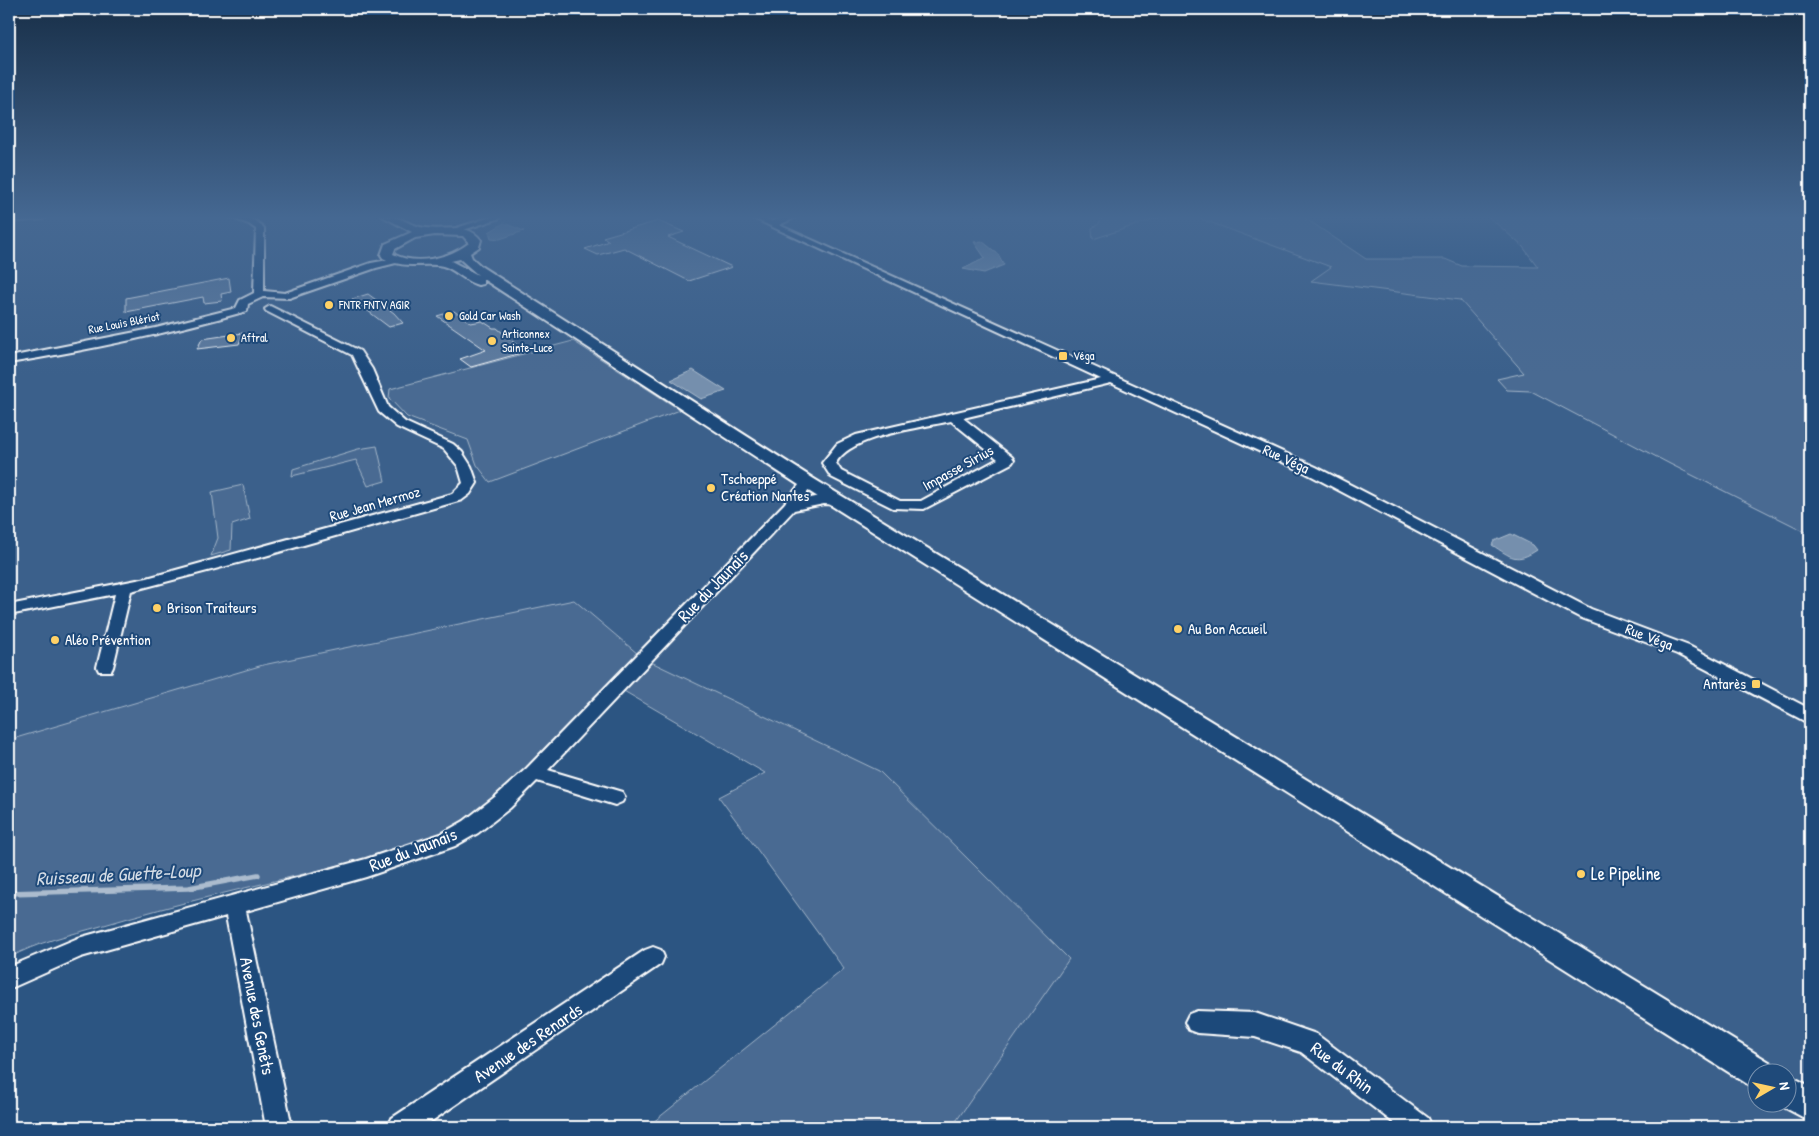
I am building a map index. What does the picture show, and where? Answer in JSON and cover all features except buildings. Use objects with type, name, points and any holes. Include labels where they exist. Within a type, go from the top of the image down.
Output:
[{"type":"main road","points":[[459,269],[564,332],[613,357]]},
{"type":"main road","points":[[477,269],[808,483],[1746,1065]]},
{"type":"main road","points":[[1796,1096],[1810,1104]]},
{"type":"street","points":[[259,269],[259,295]]},
{"type":"street","points":[[353,272],[360,269]]},
{"type":"street","points":[[285,296],[284,302],[262,310],[243,309],[241,307],[243,302],[259,295],[272,293],[285,296],[362,269]]},
{"type":"street","name":"Rue Véga","points":[[869,269],[1311,470],[1585,613],[1683,650],[1793,706],[1810,717]]},
{"type":"street","name":"Rue Louis Blériot","points":[[9,360],[200,322],[243,309]]},
{"type":"street","name":"Rue Jean Mermoz","points":[[9,610],[124,588],[402,514],[457,496],[470,483],[467,465],[453,450],[440,440],[403,426],[388,416],[377,401],[370,375],[356,353],[262,310]]},
{"type":"street","name":"Impasse Sirius","points":[[954,417],[1007,460],[924,505],[898,505],[836,474],[829,463],[833,455],[846,444],[954,417],[1110,380]]},
{"type":"street","name":"Rue du Jaunais","points":[[9,978],[78,948],[366,868],[448,840],[471,827],[534,773],[569,734],[790,507],[808,483]]},
{"type":"street","points":[[790,507],[824,500],[838,501]]},
{"type":"street","points":[[105,667],[124,588]]},
{"type":"street","name":"Rue Véga","points":[[1793,706],[1810,712]]},
{"type":"street","points":[[534,773],[615,798]]},
{"type":"street","name":"Avenue des Genêts","points":[[234,905],[279,1127]]},
{"type":"street","name":"Avenue des Renards","points":[[402,1127],[653,957]]},
{"type":"street","name":"Rue du Rhin","points":[[1197,1022],[1255,1025],[1308,1042],[1419,1127]]},
{"type":"shaded area","points":[[9,269],[1329,269],[1312,281],[1460,300],[1524,374],[1507,390],[1531,391],[1670,464],[1810,534],[1810,1127],[952,1127],[1069,958],[641,657],[574,600],[263,665],[9,740]]},
{"type":"shaded area","points":[[963,269],[994,269],[984,273]]},
{"type":"shaded area","points":[[1328,269],[1810,269],[1810,534],[1670,464],[1531,391],[1507,390],[1497,379],[1524,373],[1460,300],[1311,281]]},
{"type":"shaded area","points":[[573,341],[680,410],[490,482],[477,465],[468,440],[407,417],[389,398],[390,389]]},
{"type":"shaded area","points":[[693,370],[726,391],[701,399],[671,380]]},
{"type":"shaded area","points":[[377,446],[385,481],[368,486],[356,460],[292,476],[293,469],[358,449]]},
{"type":"shaded area","points":[[243,485],[250,519],[232,525],[231,550],[211,556],[218,538],[212,492]]},
{"type":"shaded area","points":[[1511,534],[1533,545],[1537,550],[1519,558],[1509,556],[1492,545],[1494,541]]},
{"type":"shaded area","points":[[574,600],[638,654],[518,778],[492,801],[464,821],[434,838],[397,852],[158,910],[54,939],[9,958],[9,740],[263,665]]},
{"type":"shaded area","points":[[649,661],[879,771],[1069,959],[952,1127],[647,1127],[844,969],[719,797],[765,773],[622,690]]},
{"type":"waterway","name":"Ruisseau de Guette-Loup","points":[[9,893],[189,888],[258,875]]},
{"type":"place","name":"FNTR FNTV AGIR","points":[[329,305]]},
{"type":"place","name":"Gold Car Wash","points":[[449,316]]},
{"type":"place","name":"Aftral","points":[[231,338]]},
{"type":"place","name":"Articonnex Sainte-Luce","points":[[492,341]]},
{"type":"place","name":"Véga","points":[[1063,356]]},
{"type":"place","name":"Tschoeppé Création Nantes","points":[[711,488]]},
{"type":"place","name":"Brison Traiteurs","points":[[157,608]]},
{"type":"place","name":"Au Bon Accueil","points":[[1178,629]]},
{"type":"place","name":"Aléo Prévention","points":[[55,640]]},
{"type":"place","name":"Antarès","points":[[1756,684]]},
{"type":"place","name":"Le Pipeline","points":[[1581,874]]}]
